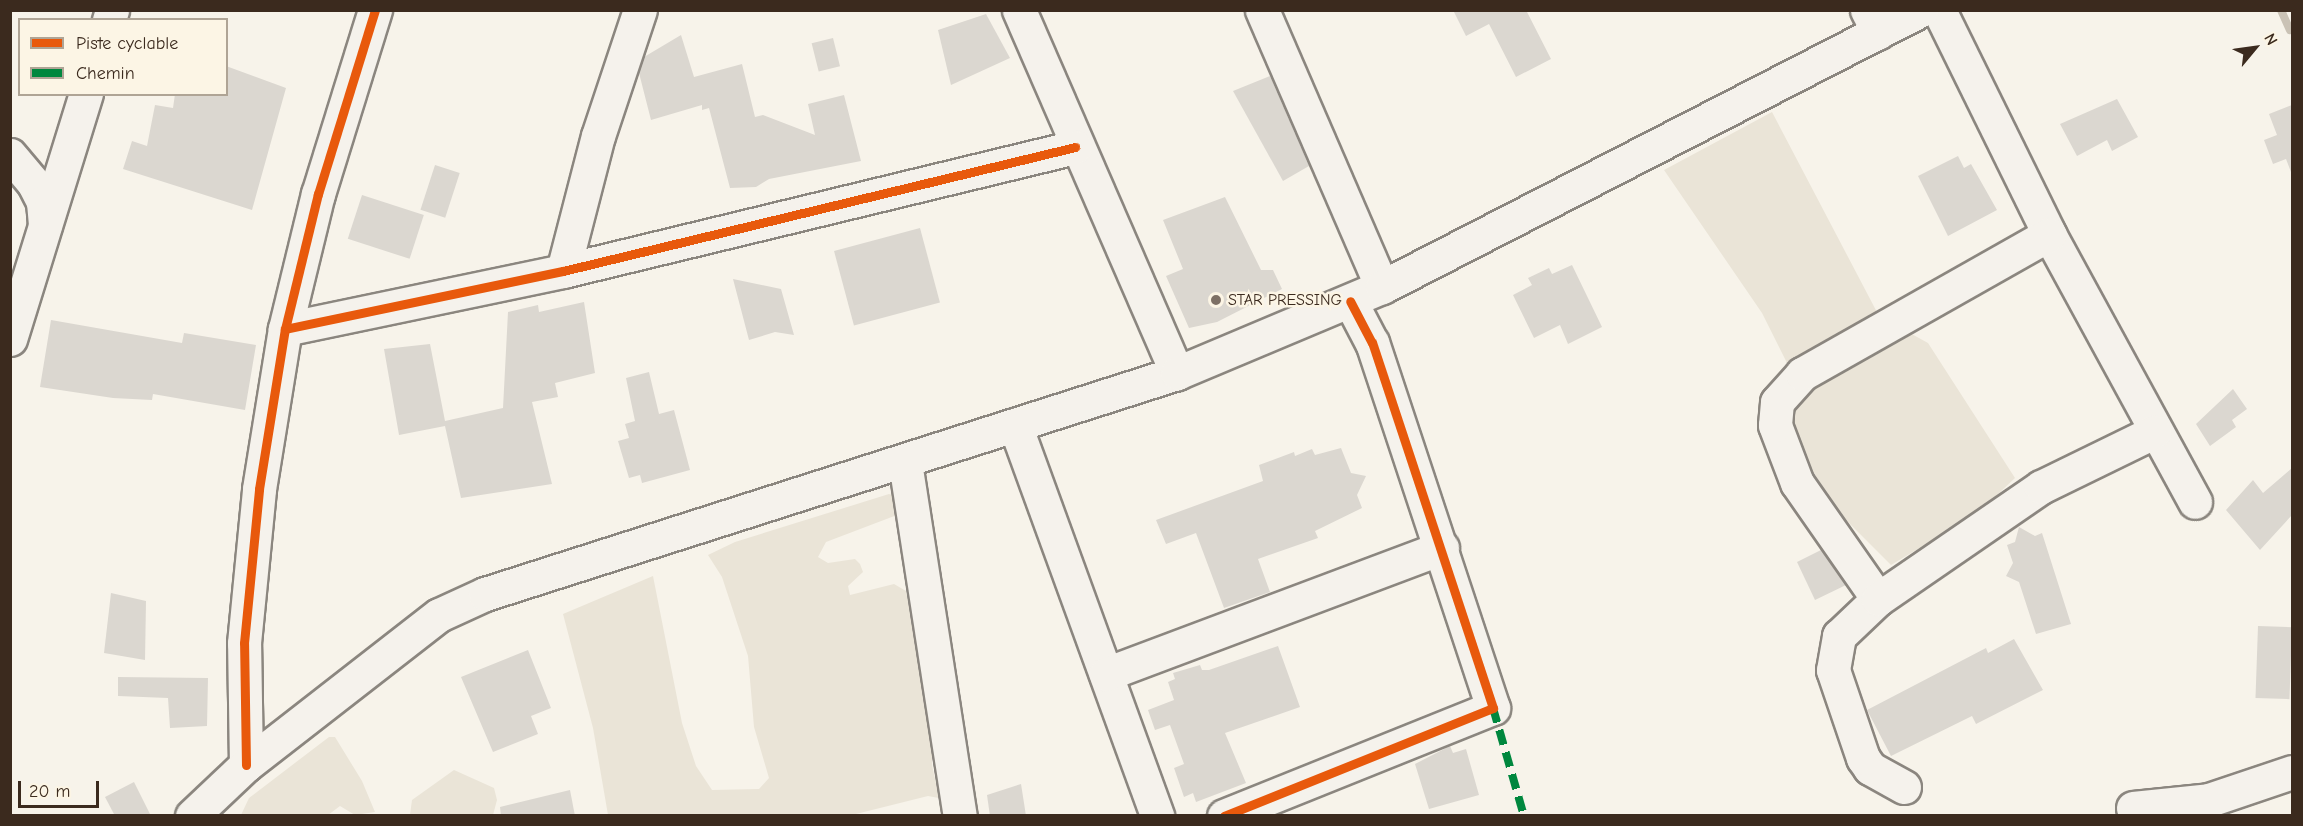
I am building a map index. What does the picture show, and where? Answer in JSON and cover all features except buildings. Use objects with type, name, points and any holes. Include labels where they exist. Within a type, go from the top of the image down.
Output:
[{"type":"street","points":[[246,765],[245,631],[259,489],[285,329],[318,194],[375,10]]},
{"type":"street","points":[[563,271],[598,136],[640,10]]},
{"type":"street","points":[[1019,10],[1076,147],[1177,373]]},
{"type":"street","points":[[1262,10],[1382,287]]},
{"type":"street","points":[[192,816],[246,765],[402,640],[476,598],[1177,373],[1382,287],[1873,21],[1921,10]]},
{"type":"street","points":[[1939,10],[2049,234],[2154,432],[2195,502]]},
{"type":"street","points":[[10,339],[85,96]]},
{"type":"street","points":[[285,329],[563,271],[1076,147]]},
{"type":"street","points":[[10,155],[34,183],[43,202],[45,225]]},
{"type":"street","points":[[1878,599],[1797,483],[1775,424],[1777,402],[1802,374],[2049,234]]},
{"type":"street","points":[[1224,816],[1493,708],[1442,548],[1372,343],[1350,301]]},
{"type":"street","points":[[1015,425],[1157,816]]},
{"type":"street","points":[[1904,787],[1870,768],[1863,758],[1833,670],[1839,636],[1878,599],[2042,488],[2154,432]]},
{"type":"street","points":[[905,462],[960,816]]},
{"type":"street","points":[[1106,674],[1442,548]]},
{"type":"street","points":[[2133,808],[2209,800],[2292,772]]},
{"type":"shaded area","points":[[1772,112],[1879,316],[1928,343],[2015,478],[1978,513],[1891,565],[1842,516],[1765,398],[1789,367],[1762,313],[1664,170]]},
{"type":"shaded area","points":[[889,494],[897,497],[897,515],[826,542],[818,557],[828,563],[855,559],[860,564],[863,572],[848,586],[850,595],[894,584],[906,591],[932,717],[932,765],[939,798],[928,796],[852,815],[608,815],[593,728],[563,614],[653,576],[682,723],[696,766],[712,790],[759,789],[769,778],[754,727],[748,656],[722,577],[708,555],[735,542]]},
{"type":"shaded area","points":[[329,737],[335,737],[362,781],[375,812],[355,815],[340,806],[328,815],[241,815],[249,798]]},
{"type":"shaded area","points":[[454,770],[494,788],[497,800],[493,815],[410,815],[412,800]]},
{"type":"waterway","points":[[2281,10],[2290,30]]},
{"type":"marked path","points":[[1493,708],[1524,816]]},
{"type":"cycle path","points":[[246,765],[244,643],[259,489],[285,329],[318,194],[375,10]]},
{"type":"cycle path","points":[[285,329],[563,271],[1075,147]]},
{"type":"cycle path","points":[[1224,816],[1493,708],[1372,343],[1350,301]]},
{"type":"place","name":"STAR PRESSING","points":[[1216,300]]}]
